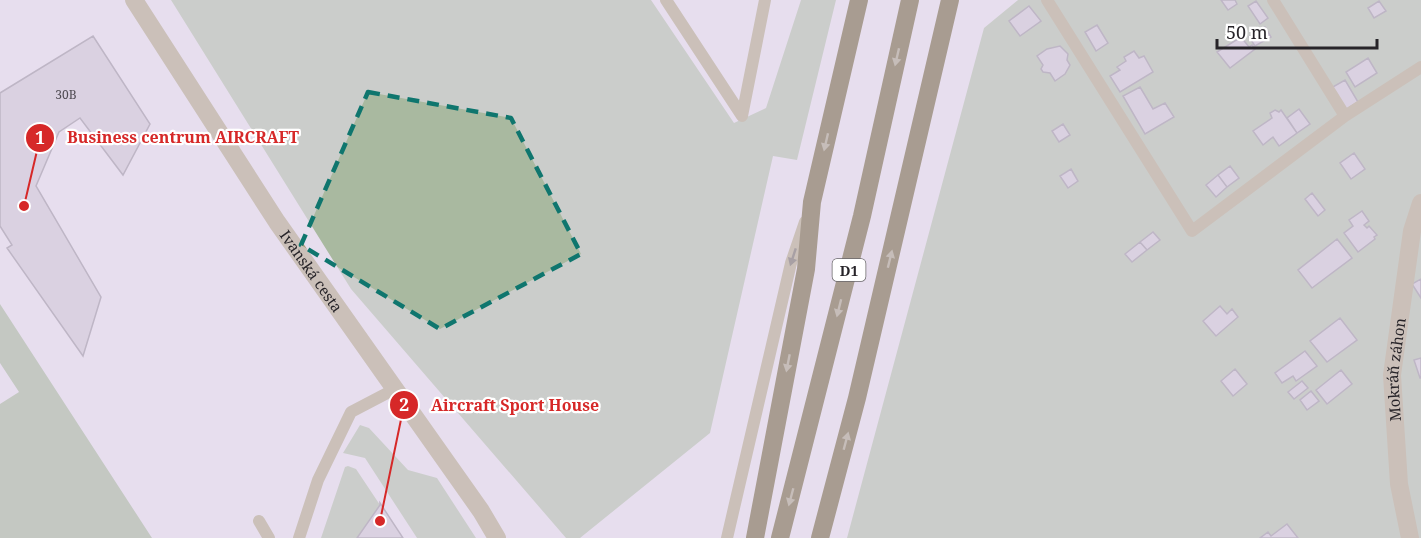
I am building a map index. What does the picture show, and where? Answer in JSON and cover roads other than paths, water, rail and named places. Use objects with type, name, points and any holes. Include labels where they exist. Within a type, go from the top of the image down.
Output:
[{"type":"highway","points":[[755,538],[806,268],[812,202],[859,0]]},
{"type":"highway","name":"D1","points":[[780,538],[862,216],[910,0]]},
{"type":"highway","name":"D1","points":[[820,538],[857,398],[950,0]]},
{"type":"street","name":"Ivanská cesta","points":[[134,0],[278,222],[481,511],[497,538]]},
{"type":"street","name":"Mokráň záhon","points":[[1410,538],[1399,484],[1392,375],[1412,231],[1421,203]]},
{"type":"lane","points":[[672,2],[742,117],[765,0]]},
{"type":"lane","points":[[1047,0],[1192,231],[1345,116],[1421,67]]},
{"type":"lane","points":[[1273,0],[1345,116]]},
{"type":"lane","points":[[727,538],[790,263],[812,202]]},
{"type":"lane","points":[[299,538],[318,480],[351,412],[394,389]]},
{"type":"lane","points":[[259,521],[269,538]]},
{"type":"place","name":"Business centrum AIRCRAFT","points":[[24,206]]},
{"type":"place","name":"Aircraft Sport House","points":[[380,521]]}]
